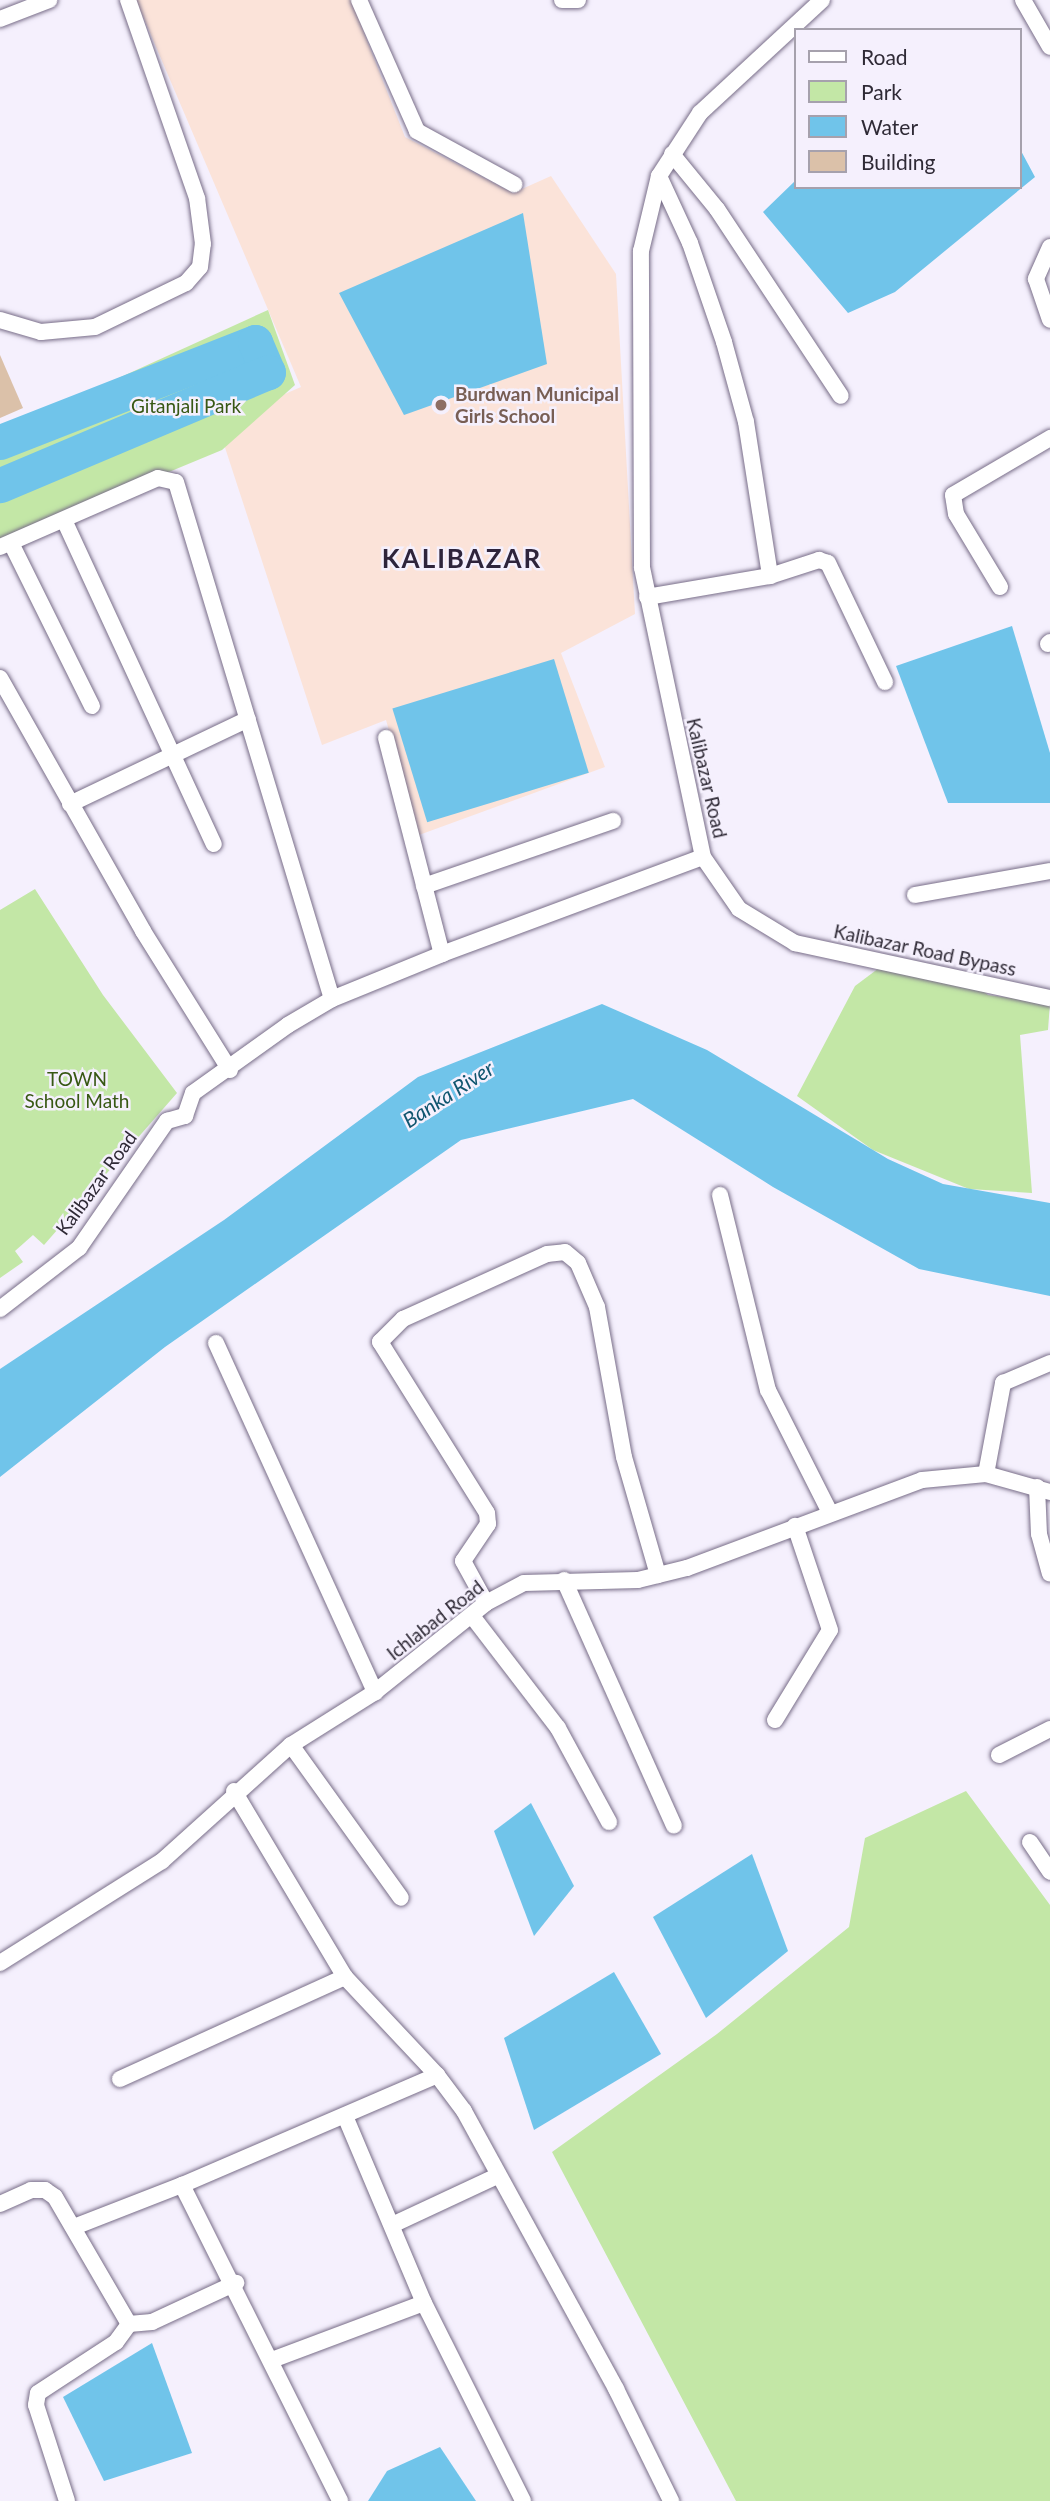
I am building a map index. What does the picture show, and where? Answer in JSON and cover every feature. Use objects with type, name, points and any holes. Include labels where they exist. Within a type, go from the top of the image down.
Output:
[{"type":"street","points":[[0,19],[49,0]]},
{"type":"street","points":[[0,320],[41,332],[94,327],[186,283],[200,267],[198,198],[128,0]]},
{"type":"street","points":[[359,0],[403,111],[417,131],[514,184]]},
{"type":"street","points":[[562,0],[578,0]]},
{"type":"street","name":"Kalibazar Road","points":[[0,1308],[79,1248],[167,1121],[185,1115],[193,1093],[332,999],[442,954],[704,857],[642,568],[641,251],[659,176],[699,113],[806,6],[822,0]]},
{"type":"street","points":[[1023,0],[1050,47]]},
{"type":"street","points":[[672,154],[717,209],[841,396]]},
{"type":"street","points":[[659,176],[690,243],[724,342],[746,422],[770,576]]},
{"type":"street","points":[[1050,247],[1036,279],[1050,320]]},
{"type":"street","points":[[1000,587],[956,514],[953,495],[1050,438]]},
{"type":"street","points":[[92,706],[5,545],[158,478],[176,482],[332,999]]},
{"type":"street","points":[[64,520],[214,844]]},
{"type":"street","points":[[647,597],[770,576],[818,560],[828,563],[885,682]]},
{"type":"street","points":[[0,678],[70,804],[230,1070]]},
{"type":"street","points":[[70,804],[248,719]]},
{"type":"street","points":[[386,738],[442,954]]},
{"type":"street","points":[[424,886],[613,821]]},
{"type":"street","name":"Kalibazar Road Bypass","points":[[704,857],[739,909],[795,943],[1050,998]]},
{"type":"street","points":[[915,895],[1050,872]]},
{"type":"street","points":[[720,1195],[768,1390],[830,1513]]},
{"type":"street","points":[[486,1603],[463,1561],[488,1524],[487,1513],[380,1342],[403,1319],[547,1254],[565,1252],[578,1263],[597,1307],[624,1457],[658,1575]]},
{"type":"street","points":[[216,1343],[375,1692]]},
{"type":"street","points":[[986,1474],[1003,1383],[1050,1363]]},
{"type":"street","name":"Ichlabad Road","points":[[0,1963],[162,1861],[234,1791],[291,1745],[375,1692],[486,1603],[524,1583],[658,1575],[922,1480],[986,1474],[1044,1490]]},
{"type":"street","points":[[1044,1490],[1040,1534],[1050,1574]]},
{"type":"street","points":[[775,1720],[830,1630],[795,1526]]},
{"type":"street","points":[[564,1580],[674,1826]]},
{"type":"street","points":[[472,1615],[558,1728],[609,1822]]},
{"type":"street","points":[[999,1755],[1050,1729]]},
{"type":"street","points":[[291,1745],[401,1898]]},
{"type":"street","points":[[234,1791],[345,1978],[437,2075],[464,2111],[497,2176],[617,2389],[671,2501]]},
{"type":"street","points":[[1030,1842],[1050,1872]]},
{"type":"street","points":[[120,2079],[345,1978]]},
{"type":"street","points":[[74,2227],[182,2185],[437,2075]]},
{"type":"street","points":[[345,2116],[394,2224],[425,2303],[523,2501]]},
{"type":"street","points":[[394,2224],[497,2176]]},
{"type":"street","points":[[182,2185],[236,2283],[340,2501]]},
{"type":"street","points":[[0,2204],[45,2190],[74,2227],[128,2324]]},
{"type":"street","points":[[128,2324],[152,2322],[236,2283]]},
{"type":"street","points":[[272,2360],[425,2303]]},
{"type":"street","points":[[67,2501],[36,2405],[38,2393],[116,2342],[128,2324]]},
{"type":"shaded area","name":"Burdwan Municipal Girls School","points":[[136,0],[351,0],[405,137],[513,193],[551,176],[616,274],[635,614],[561,653],[605,767],[419,835],[386,720],[322,745],[217,423],[301,387]]},
{"type":"green space","name":"Gitanjali Park","points":[[268,310],[295,385],[222,450],[0,542],[0,432]]},
{"type":"green space","name":"TOWN School Math","points":[[35,889],[103,995],[177,1093],[44,1245],[33,1235],[15,1251],[23,1262],[0,1278],[0,910]]},
{"type":"green space","points":[[879,968],[974,982],[988,995],[1050,1003],[1048,1030],[1020,1035],[1032,1193],[969,1189],[873,1150],[797,1096],[855,986]]},
{"type":"green space","points":[[966,1791],[1050,1905],[1050,2501],[736,2501],[552,2152],[717,2034],[849,1927],[865,1838]]},
{"type":"water","points":[[1022,153],[1035,177],[1022,188]]},
{"type":"water","points":[[794,182],[794,189],[1020,189],[895,292],[848,313],[763,212]]},
{"type":"water","points":[[523,213],[547,364],[404,415],[339,293]]},
{"type":"water","points":[[1012,626],[1050,753],[1050,803],[948,803],[896,666]]},
{"type":"water","points":[[554,659],[589,773],[427,822],[392,708]]},
{"type":"water","name":"Banka River","points":[[602,1004],[707,1050],[888,1159],[943,1184],[1050,1203],[1050,1296],[919,1269],[773,1187],[633,1099],[461,1140],[165,1347],[0,1477],[0,1369],[224,1220],[418,1077]]},
{"type":"water","points":[[531,1803],[574,1886],[534,1936],[494,1831]]},
{"type":"water","points":[[752,1854],[788,1951],[706,2018],[653,1917]]},
{"type":"water","points":[[614,1972],[661,2054],[534,2130],[504,2038]]},
{"type":"water","points":[[152,2343],[192,2453],[104,2481],[63,2397]]},
{"type":"water","points":[[440,2447],[476,2501],[368,2501],[387,2471]]},
{"type":"building","points":[[0,355],[23,408],[0,418]]},
{"type":"waterway","points":[[0,442],[255,342],[268,372],[0,485]]},
{"type":"place","name":"Burdwan Municipal Girls School","points":[[441,405]]},
{"type":"district","name":"KALIBAZAR","points":[[462,559]]}]
